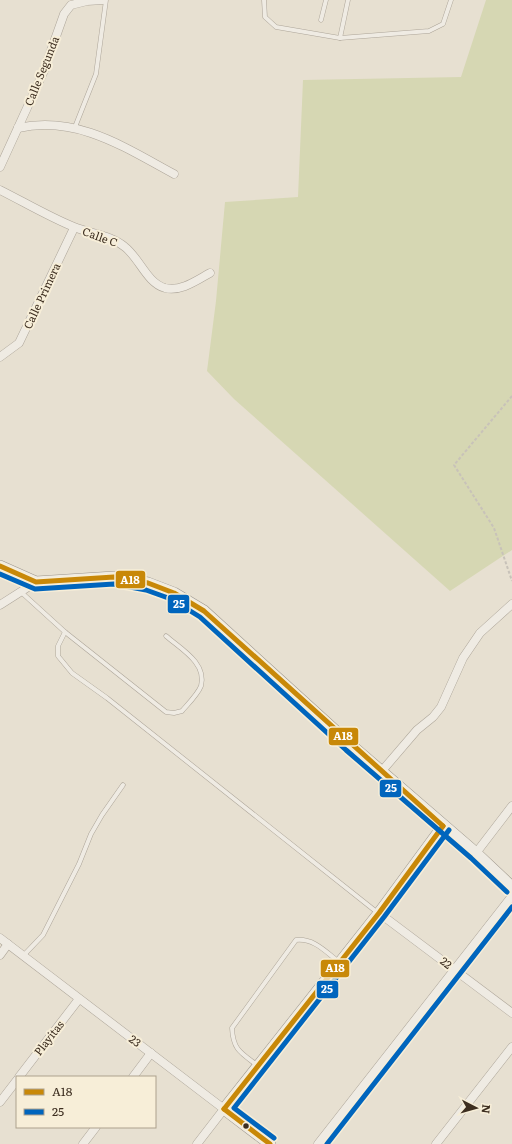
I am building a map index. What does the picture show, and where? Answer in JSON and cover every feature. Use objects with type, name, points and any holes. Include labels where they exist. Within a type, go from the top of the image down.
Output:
[{"type":"street","name":"Calle Segunda","points":[[0,166],[43,73],[64,14],[71,5],[87,1],[104,0]]},
{"type":"street","points":[[18,128],[36,124],[75,127],[101,135],[174,174]]},
{"type":"street","name":"Calle C","points":[[0,190],[74,228],[118,242],[134,256],[155,284],[167,288],[191,285],[210,273]]},
{"type":"street","name":"Calle Primera","points":[[0,357],[19,343],[74,228]]},
{"type":"street","points":[[0,566],[36,582],[114,577],[148,583],[174,593],[204,611],[381,772],[476,853],[512,887]]},
{"type":"street","points":[[0,605],[36,582]]},
{"type":"street","points":[[381,772],[417,730],[433,717],[441,707],[463,658],[480,633],[512,604]]},
{"type":"street","points":[[476,853],[512,806]]},
{"type":"street","points":[[197,1144],[379,913],[443,826]]},
{"type":"street","points":[[318,1144],[456,970],[512,896]]},
{"type":"street","name":"22","points":[[379,913],[512,1013]]},
{"type":"street","name":"23","points":[[0,938],[270,1144]]},
{"type":"street","points":[[0,955],[8,944]]},
{"type":"street","name":"Playitas","points":[[20,1076],[79,999]]},
{"type":"street","points":[[436,1144],[512,1047]]},
{"type":"street","points":[[134,1076],[151,1053]]},
{"type":"street","points":[[0,1102],[16,1081]]},
{"type":"street","points":[[83,1144],[95,1128]]},
{"type":"lane","points":[[75,127],[96,74],[104,0]]},
{"type":"lane","points":[[264,0],[265,17],[276,27],[340,38],[429,30],[443,24],[451,0]]},
{"type":"lane","points":[[321,20],[326,0]]},
{"type":"lane","points":[[340,38],[348,0]]},
{"type":"lane","points":[[21,592],[65,632],[166,712],[174,713],[182,711],[200,687],[202,672],[198,664],[166,636]]},
{"type":"lane","points":[[65,632],[58,646],[58,656],[72,673],[107,698],[379,913]]},
{"type":"lane","points":[[23,956],[43,935],[79,864],[91,834],[123,785]]},
{"type":"lane","points":[[258,1066],[238,1051],[233,1039],[232,1028],[296,940],[305,939],[311,941],[339,963]]},
{"type":"path","points":[[512,396],[454,465],[494,528],[512,580]]},
{"type":"green space","points":[[486,0],[512,0],[512,550],[450,591],[234,399],[207,371],[216,301],[225,202],[298,197],[303,80],[461,77]]},
{"type":"transit line","name":"A18","points":[[0,566],[36,582],[114,577],[148,583],[174,593],[204,611],[443,826]]},
{"type":"transit line","name":"25","points":[[0,574],[35,589],[114,584],[146,590],[171,599],[200,617],[346,750],[471,858],[507,892]]},
{"type":"transit line","name":"A18","points":[[224,1109],[379,913],[443,826]]},
{"type":"transit line","name":"25","points":[[274,1138],[234,1108],[384,917],[449,830]]},
{"type":"transit line","name":"25","points":[[327,1144],[512,907]]},
{"type":"transit line","name":"A18","points":[[224,1109],[270,1144]]}]
